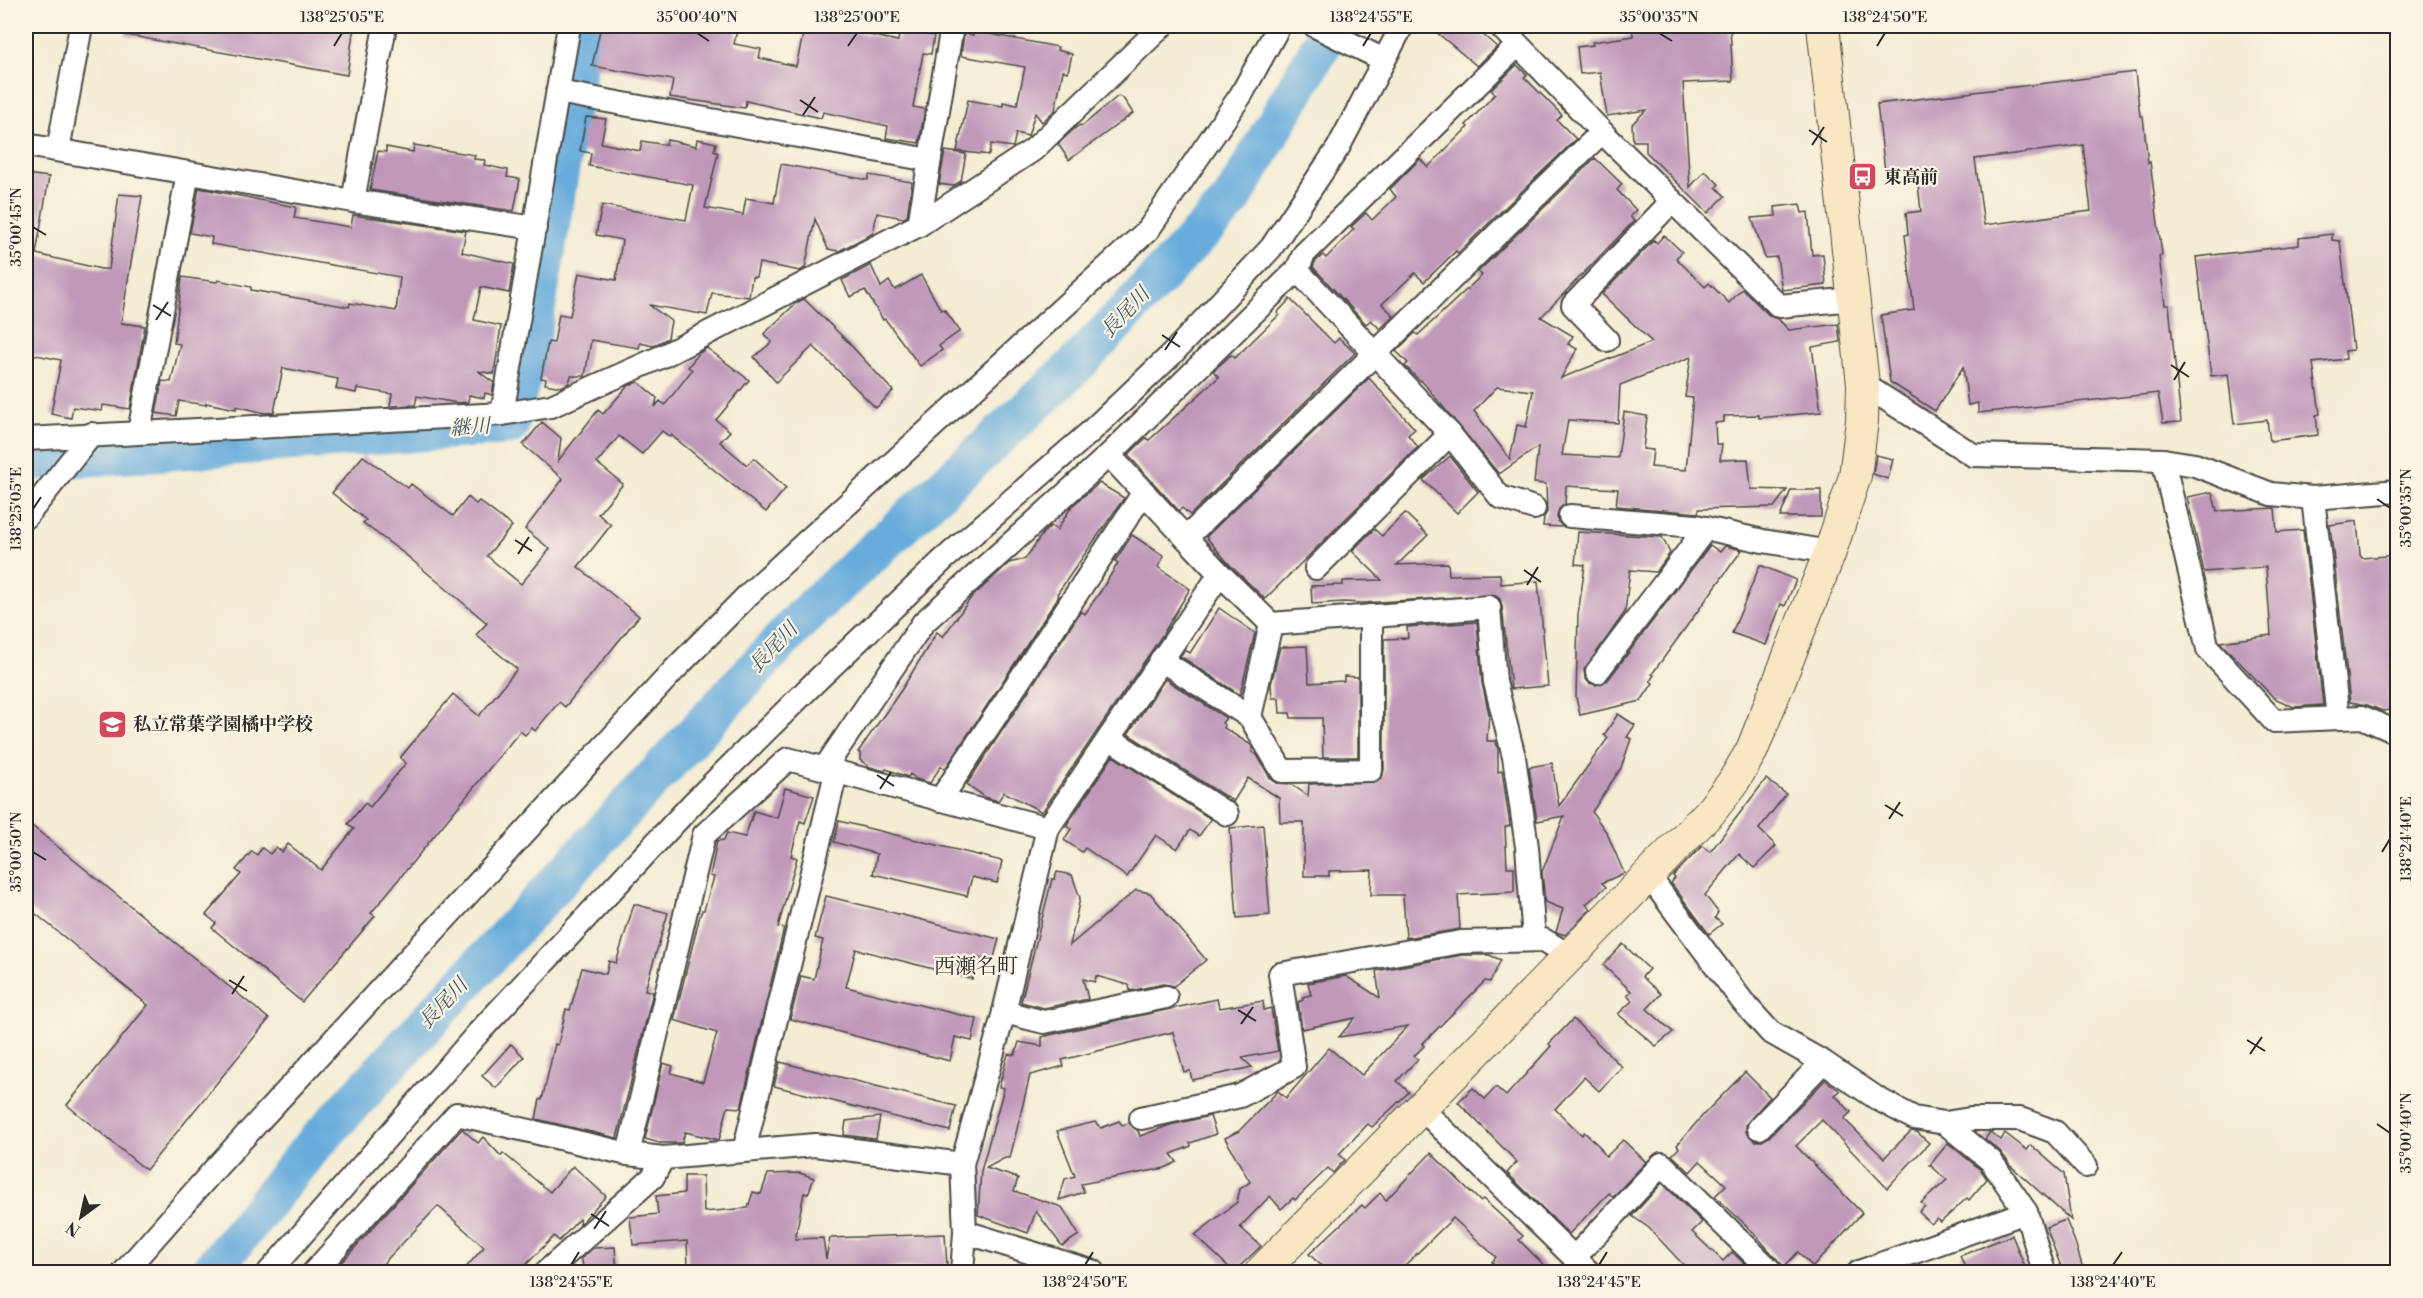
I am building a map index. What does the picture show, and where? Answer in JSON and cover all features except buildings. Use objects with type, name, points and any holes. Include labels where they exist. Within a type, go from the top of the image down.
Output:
[{"type":"street","points":[[58,150],[81,26]]},
{"type":"street","points":[[353,201],[385,26]]},
{"type":"street","points":[[502,414],[569,26]]},
{"type":"street","points":[[919,225],[952,26]]},
{"type":"street","points":[[26,439],[502,414],[551,406],[653,361],[919,225],[1033,150],[1162,26]]},
{"type":"street","points":[[124,1272],[219,1164],[675,669],[749,594],[1148,230],[1241,95],[1279,26]]},
{"type":"street","points":[[1315,26],[1384,60]]},
{"type":"street","points":[[269,1272],[479,1032],[694,802],[943,560],[1089,433],[1172,354],[1271,248],[1338,148],[1402,26]]},
{"type":"street","points":[[1500,26],[1602,132],[1779,306],[1854,299]]},
{"type":"street","points":[[1262,1272],[1710,812],[1732,784],[1752,750],[1830,552],[1854,476],[1862,421],[1863,384],[1823,26]]},
{"type":"street","points":[[744,1151],[830,771],[923,623],[1109,455],[1297,270],[1304,254],[1518,45]]},
{"type":"street","points":[[558,92],[929,160]]},
{"type":"street","points":[[1186,538],[1602,132]]},
{"type":"street","points":[[26,145],[353,201],[535,228]]},
{"type":"street","points":[[139,432],[188,173]]},
{"type":"street","points":[[1607,340],[1573,305],[1672,201]]},
{"type":"street","points":[[1297,270],[1450,434],[1500,498],[1534,508]]},
{"type":"street","points":[[1863,384],[1973,455],[2163,460],[2195,465],[2271,494],[2313,498],[2397,491]]},
{"type":"street","points":[[26,517],[92,434]]},
{"type":"street","points":[[1316,568],[1450,434]]},
{"type":"street","points":[[1109,455],[1220,574],[1271,624],[1489,607],[1495,682],[1514,757],[1527,848],[1534,940]]},
{"type":"street","points":[[2163,460],[2208,649],[2274,721],[2362,717],[2397,733]]},
{"type":"street","points":[[940,800],[1144,492]]},
{"type":"street","points":[[2313,498],[2338,718]]},
{"type":"street","points":[[1570,516],[1706,528],[1763,541],[1830,552]]},
{"type":"street","points":[[1597,672],[1706,528]]},
{"type":"street","points":[[962,1272],[966,1232],[962,1164],[1004,1012],[1048,828],[1220,574]]},
{"type":"street","points":[[1161,660],[1250,717],[1282,771],[1371,770],[1371,616]]},
{"type":"street","points":[[1250,717],[1271,624]]},
{"type":"street","points":[[1109,738],[1227,814]]},
{"type":"street","points":[[627,1154],[704,835],[789,759],[1048,828]]},
{"type":"street","points":[[1648,875],[1743,1002],[1770,1032],[1823,1062],[1878,1099],[1914,1118],[1945,1123],[1970,1119],[2020,1119],[2055,1132],[2086,1166]]},
{"type":"street","points":[[1141,1118],[1240,1096],[1294,1067],[1280,974],[1461,942],[1544,940],[1570,956]]},
{"type":"street","points":[[1004,1012],[1044,1022],[1166,997]]},
{"type":"street","points":[[1759,1128],[1823,1062]]},
{"type":"street","points":[[1421,1108],[1581,1265],[1662,1164],[1772,1272]]},
{"type":"street","points":[[314,1272],[457,1114],[627,1154],[663,1158],[815,1145],[962,1164]]},
{"type":"street","points":[[1945,1123],[1991,1161],[2026,1212],[2044,1272]]},
{"type":"street","points":[[546,1272],[653,1177],[663,1158]]},
{"type":"street","points":[[1859,1272],[2026,1212]]},
{"type":"street","points":[[966,1232],[1094,1272]]},
{"type":"waterway","name":"継川","points":[[26,461],[509,425],[530,342],[584,26]]},
{"type":"waterway","name":"長尾川","points":[[210,1272],[309,1150],[805,615],[1076,365],[1231,201],[1332,26]]},
{"type":"place","name":"東高前","points":[[1863,177]]},
{"type":"place","name":"私立常葉学園橘中学校","points":[[112,724]]},
{"type":"district","name":"西瀬名町","points":[[976,967]]}]
